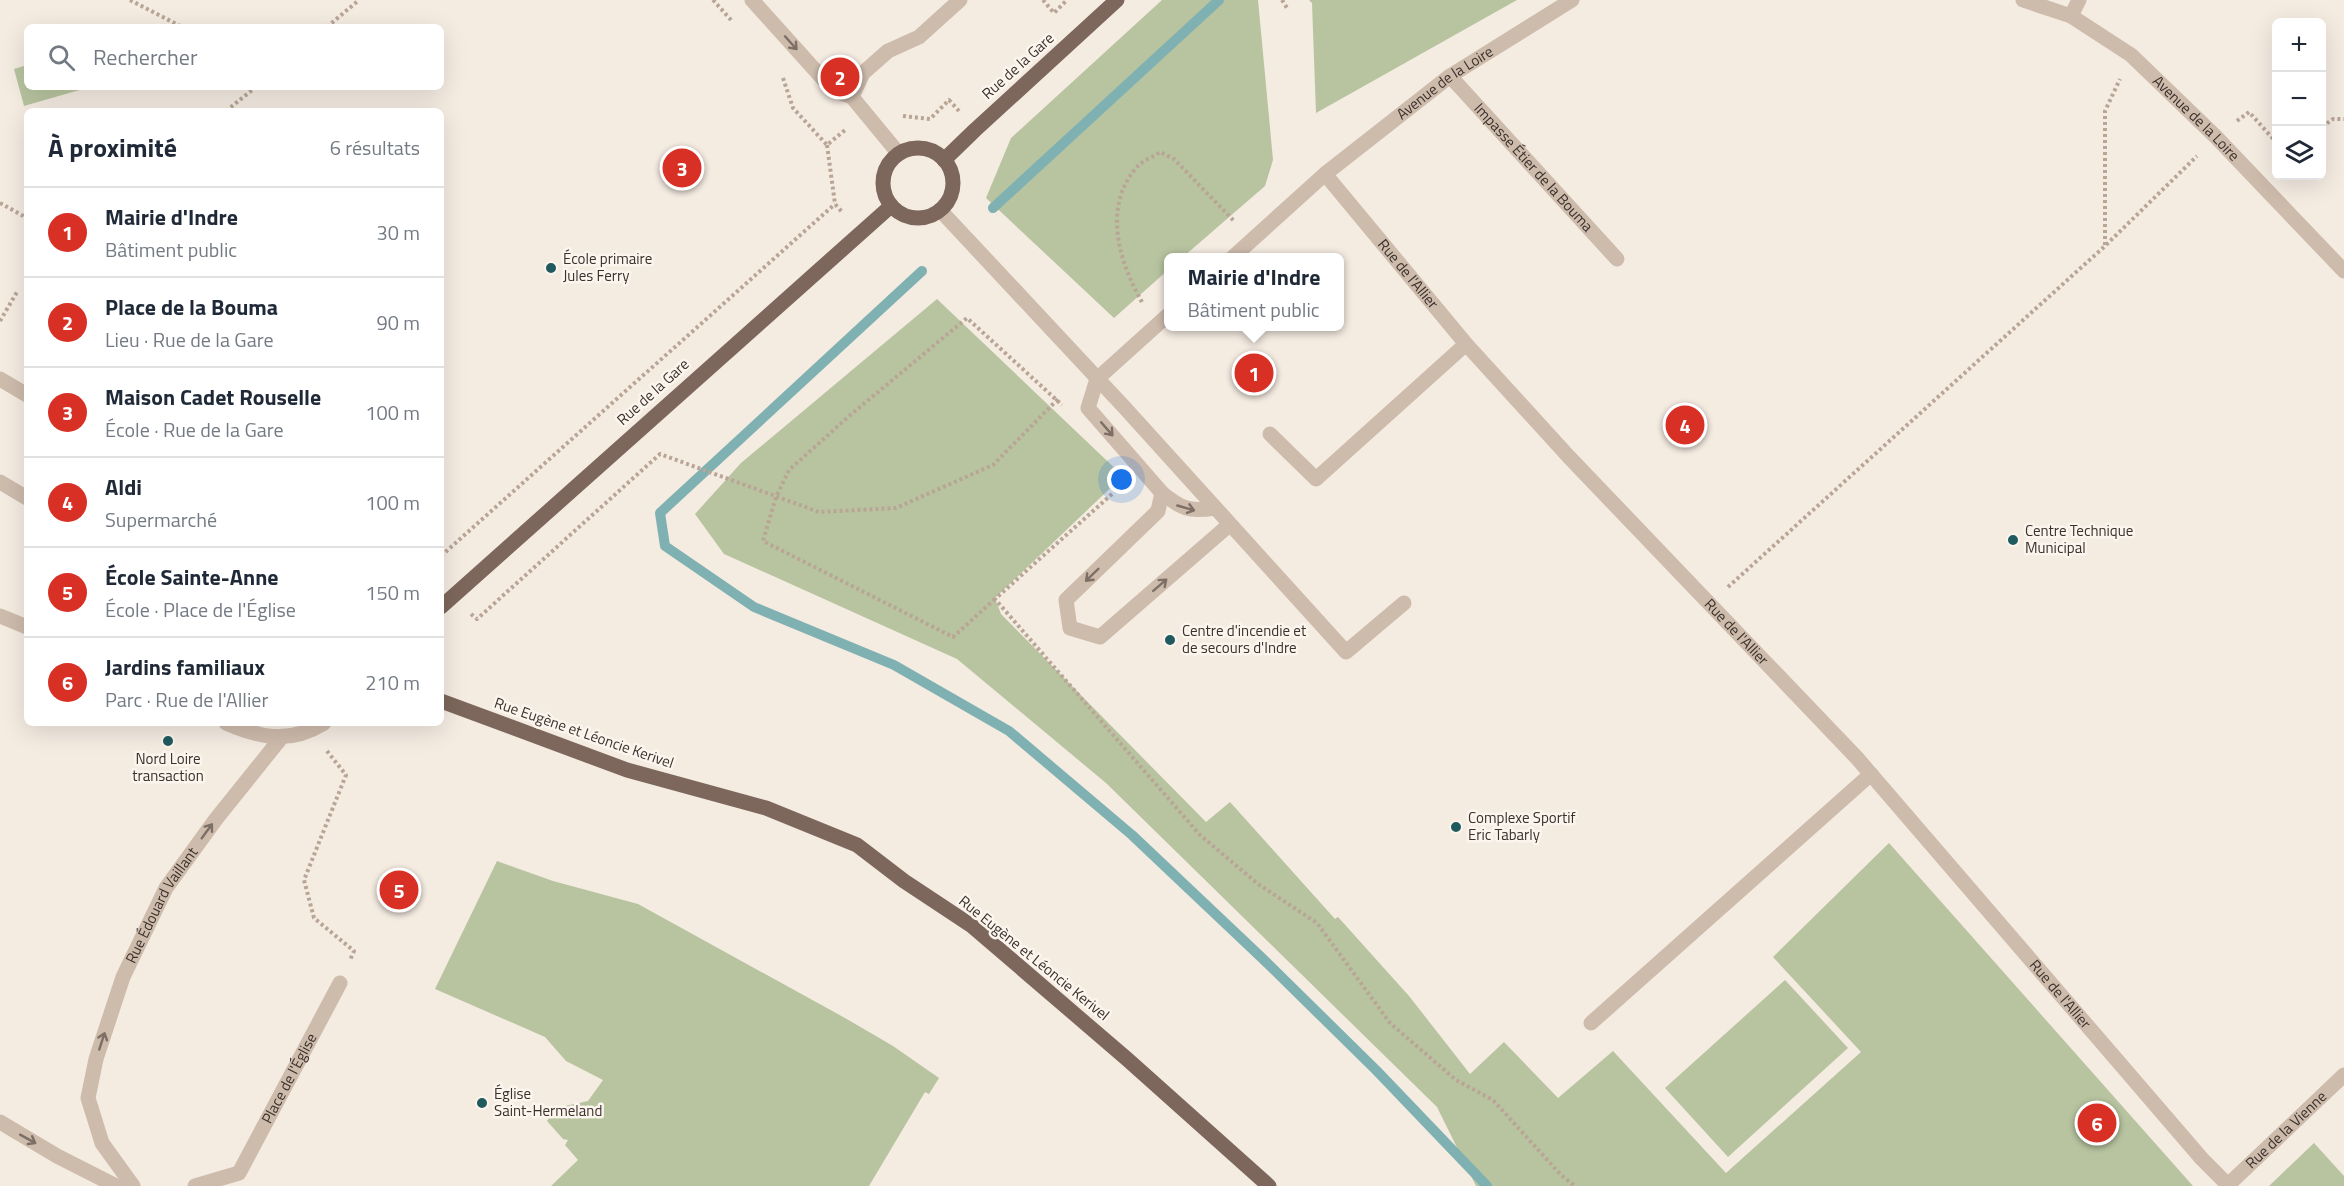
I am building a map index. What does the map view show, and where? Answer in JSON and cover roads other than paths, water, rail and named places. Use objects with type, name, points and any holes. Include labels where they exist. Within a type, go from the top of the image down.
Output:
[{"type":"main road","name":"Rue de la Gare","points":[[944,160],[1117,0]]},
{"type":"main road","points":[[909,149],[928,149],[944,160],[952,172],[953,186],[949,200],[940,210],[924,218],[906,216],[891,206],[883,190],[883,174],[891,159],[909,149]]},
{"type":"main road","name":"Rue de la Gare","points":[[444,604],[891,206]]},
{"type":"main road","name":"Rue Eugène et Léoncie Kerivel","points":[[444,702],[627,770],[766,808],[857,845],[904,881],[972,926],[1127,1059],[1269,1186]]},
{"type":"street","points":[[752,0],[833,90],[852,97],[899,154]]},
{"type":"street","points":[[852,97],[863,73],[888,51],[919,37],[960,0]]},
{"type":"street","name":"Avenue de la Loire","points":[[1325,174],[1450,76],[1572,0]]},
{"type":"street","name":"Avenue de la Loire","points":[[2023,0],[2071,16],[2131,56],[2216,137],[2344,271]]},
{"type":"street","points":[[2071,16],[2079,0]]},
{"type":"street","name":"Impasse Étier de la Bouma","points":[[1450,76],[1617,259]]},
{"type":"street","points":[[1238,253],[1325,174]]},
{"type":"street","name":"Rue de l'Allier","points":[[1325,174],[1466,345],[1569,457],[1871,774],[2202,1159],[2228,1186]]},
{"type":"street","points":[[940,210],[1346,652],[1404,603]]},
{"type":"street","points":[[1164,319],[1097,380],[1088,408],[1162,493],[1181,508],[1199,511],[1215,508]]},
{"type":"street","points":[[1270,434],[1316,479],[1466,345]]},
{"type":"street","points":[[0,379],[24,393]]},
{"type":"street","points":[[0,482],[24,496]]},
{"type":"street","points":[[1162,493],[1158,511],[1066,600],[1070,628],[1100,637],[1229,525]]},
{"type":"street","points":[[0,616],[24,626]]},
{"type":"street","points":[[234,726],[281,738],[311,731],[319,726]]},
{"type":"street","name":"Rue Édouard Vaillant","points":[[133,1186],[102,1143],[88,1098],[96,1059],[123,976],[166,888],[216,819],[281,738]]},
{"type":"street","points":[[1591,1023],[1871,774]]},
{"type":"street","name":"Place de l'Église","points":[[195,1186],[239,1173],[340,983]]},
{"type":"street","name":"Rue de la Vienne","points":[[2228,1186],[2344,1075]]},
{"type":"street","points":[[0,1122],[57,1156],[116,1186]]},
{"type":"waterway","points":[[993,208],[1219,0]]},
{"type":"waterway","points":[[922,271],[660,513],[665,546],[754,607],[894,665],[1009,731],[1132,835],[1262,958],[1376,1070],[1487,1186]]},
{"type":"place","name":"Place de la Bouma","points":[[840,77]]},
{"type":"place","name":"Maison Cadet Rouselle","points":[[682,168]]},
{"type":"place","name":"École primaire Jules Ferry","points":[[551,268]]},
{"type":"place","name":"Mairie d'Indre","points":[[1254,373]]},
{"type":"place","name":"Aldi","points":[[1685,425]]},
{"type":"place","name":"Centre Technique Municipal","points":[[2013,540]]},
{"type":"place","name":"Centre d'incendie et de secours d'Indre","points":[[1170,640]]},
{"type":"place","name":"Nord Loire transaction","points":[[168,741]]},
{"type":"place","name":"Complexe Sportif Eric Tabarly","points":[[1456,827]]},
{"type":"place","name":"École Sainte-Anne","points":[[399,890]]},
{"type":"place","name":"Église Saint-Hermeland","points":[[482,1103]]},
{"type":"place","name":"Jardins familiaux","points":[[2097,1123]]}]
